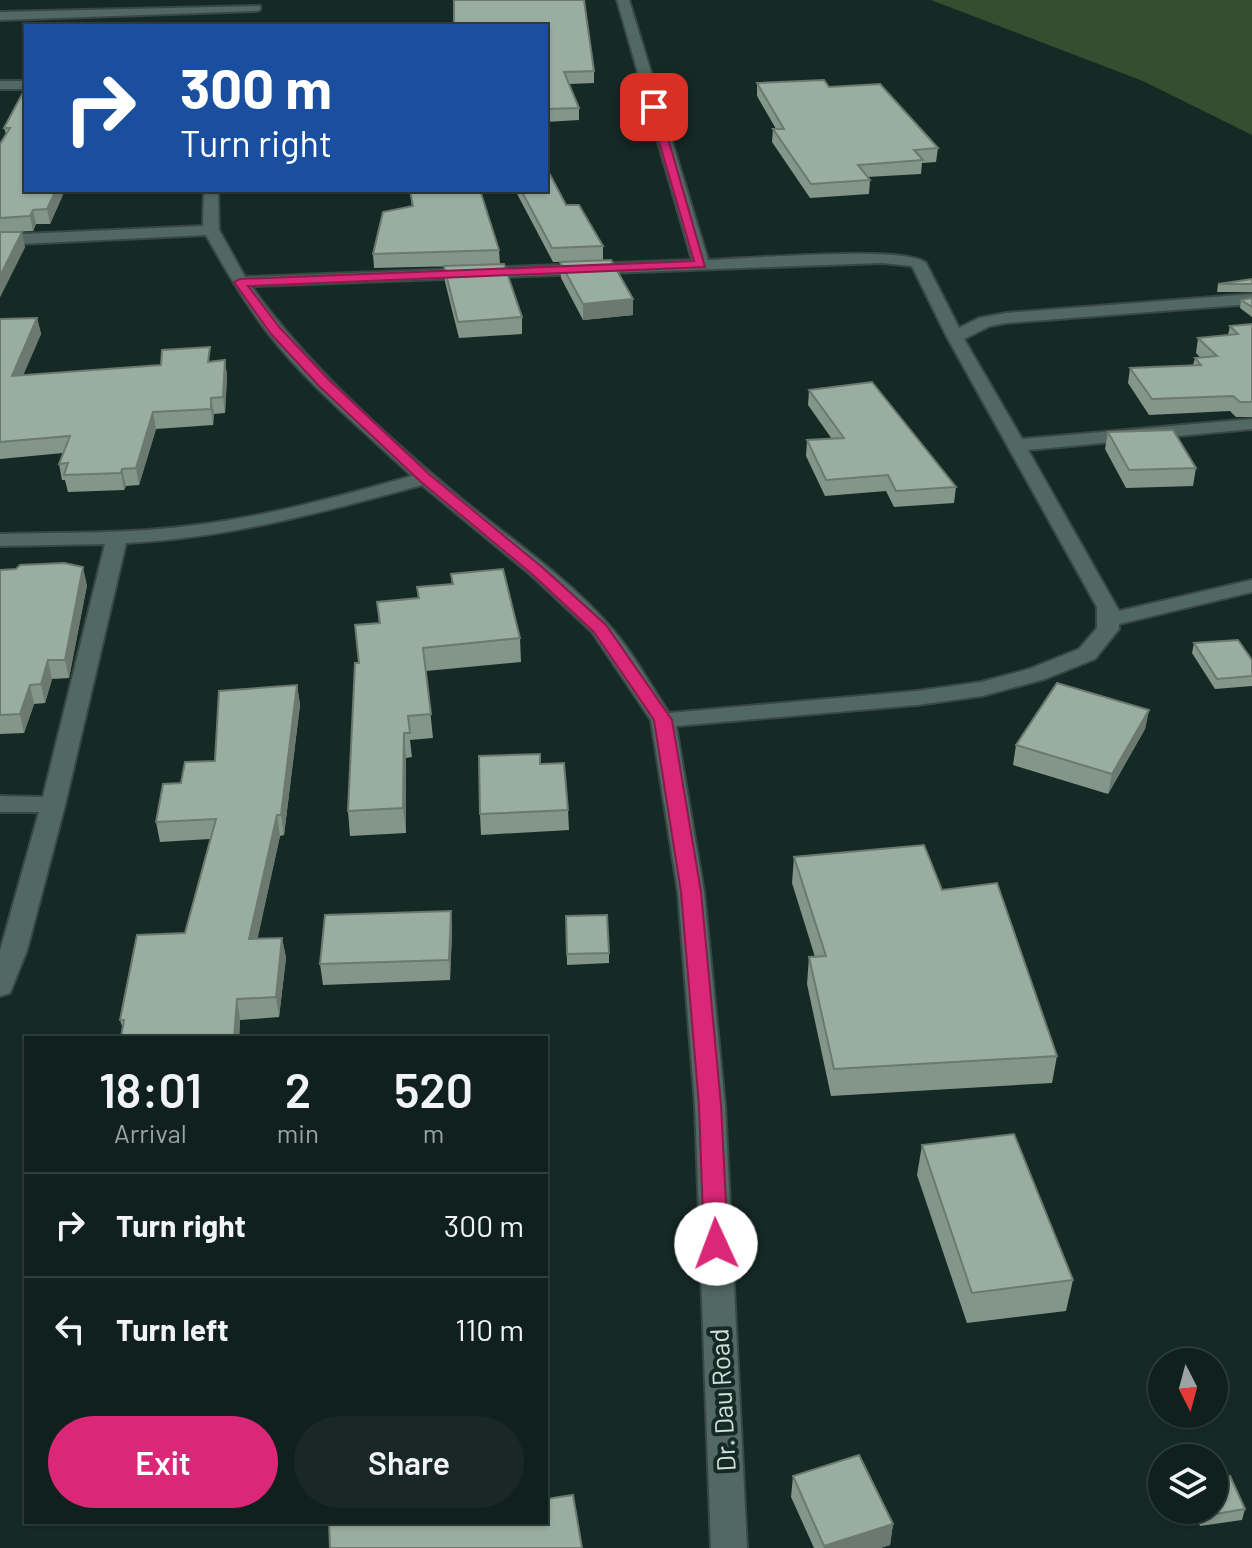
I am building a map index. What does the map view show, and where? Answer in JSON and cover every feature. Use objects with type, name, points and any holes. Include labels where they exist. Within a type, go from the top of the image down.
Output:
[{"type":"street","points":[[623,0],[701,264]]},
{"type":"street","points":[[0,16],[258,4],[252,24]]},
{"type":"street","points":[[0,85],[24,85]]},
{"type":"street","name":"Dr. Dau Road","points":[[211,192],[211,230],[240,282],[275,331],[324,383],[425,478],[538,571],[600,628],[663,720],[691,892],[710,1105],[729,1548]]},
{"type":"street","points":[[0,240],[211,230]]},
{"type":"street","points":[[240,282],[882,258],[918,263],[955,337],[1108,607],[1108,629],[1087,654],[1037,674],[982,689],[917,698],[663,720]]},
{"type":"street","points":[[955,337],[985,322],[1006,318],[1252,299]]},
{"type":"street","points":[[1016,445],[1252,424]]},
{"type":"street","points":[[0,540],[196,531],[255,521],[425,478]]},
{"type":"street","points":[[0,986],[14,950],[53,805],[117,537]]},
{"type":"street","points":[[1108,620],[1252,586]]},
{"type":"street","points":[[0,804],[53,805]]},
{"type":"green space","points":[[931,0],[1252,0],[1252,135],[1143,81]]},
{"type":"building","points":[[454,0],[584,0],[594,71],[564,72],[579,108],[548,109],[548,24],[454,24]]},
{"type":"building","points":[[824,80],[829,87],[880,84],[938,148],[914,150],[923,160],[858,165],[870,180],[811,184],[773,129],[784,129],[757,83]]},
{"type":"building","points":[[24,91],[24,192],[55,192],[47,209],[33,210],[30,216],[0,218],[0,144],[10,128],[4,128]]},
{"type":"building","points":[[548,171],[566,205],[579,205],[603,246],[552,248],[522,192],[548,192]]},
{"type":"building","points":[[410,192],[481,192],[499,250],[373,254],[383,212],[413,206]]},
{"type":"building","points":[[0,232],[22,232],[0,276]]},
{"type":"building","points":[[611,260],[633,299],[583,304],[560,262]]},
{"type":"building","points":[[504,264],[522,317],[458,322],[444,266]]},
{"type":"building","points":[[1252,279],[1252,284],[1218,284]]},
{"type":"building","points":[[1252,298],[1252,307],[1241,300]]},
{"type":"building","points":[[37,318],[12,376],[161,365],[162,350],[210,347],[208,362],[225,360],[223,397],[211,398],[211,409],[153,412],[136,468],[122,469],[121,473],[64,475],[68,463],[59,464],[70,436],[0,442],[0,319]]},
{"type":"building","points":[[1252,324],[1252,402],[1240,402],[1233,396],[1152,399],[1130,368],[1201,365],[1195,358],[1217,356],[1198,338],[1238,334],[1230,326]]},
{"type":"building","points":[[872,382],[956,487],[896,491],[888,475],[826,480],[807,440],[844,438],[809,390]]},
{"type":"building","points":[[1173,430],[1196,468],[1129,470],[1108,432]]},
{"type":"building","points":[[64,563],[83,567],[65,660],[48,660],[41,684],[30,685],[20,714],[0,715],[0,570],[16,569],[20,565]]},
{"type":"building","points":[[503,569],[520,638],[423,648],[431,714],[408,716],[410,733],[404,733],[403,808],[348,811],[355,663],[359,663],[355,625],[380,623],[377,602],[419,598],[417,587],[453,584],[451,574]]},
{"type":"building","points":[[1238,640],[1252,660],[1252,676],[1217,679],[1194,643]]},
{"type":"building","points":[[1057,683],[1149,710],[1112,774],[1016,745]]},
{"type":"building","points":[[297,685],[281,815],[277,815],[249,939],[282,938],[276,997],[237,999],[234,1036],[121,1036],[124,1020],[120,1020],[137,935],[185,933],[216,819],[156,822],[163,784],[181,783],[185,762],[215,761],[219,691]]},
{"type":"building","points":[[540,754],[540,764],[564,763],[568,810],[480,814],[479,756]]},
{"type":"building","points":[[924,845],[942,890],[997,883],[1057,1056],[834,1069],[809,957],[826,956],[794,857]]},
{"type":"building","points":[[451,911],[449,960],[320,964],[325,915]]},
{"type":"building","points":[[607,915],[609,953],[567,954],[566,916]]},
{"type":"building","points":[[1014,1134],[1073,1280],[972,1293],[922,1145]]},
{"type":"building","points":[[859,1455],[893,1524],[824,1546],[793,1476]]},
{"type":"building","points":[[1230,1476],[1245,1509],[1228,1512]]},
{"type":"building","points":[[573,1495],[582,1548],[330,1548],[329,1524],[548,1524],[548,1499]]},
{"type":"route","points":[[654,107],[701,264],[240,282],[275,331],[324,383],[425,478],[538,571],[600,628],[663,720],[691,892],[710,1105],[716,1244]]}]
